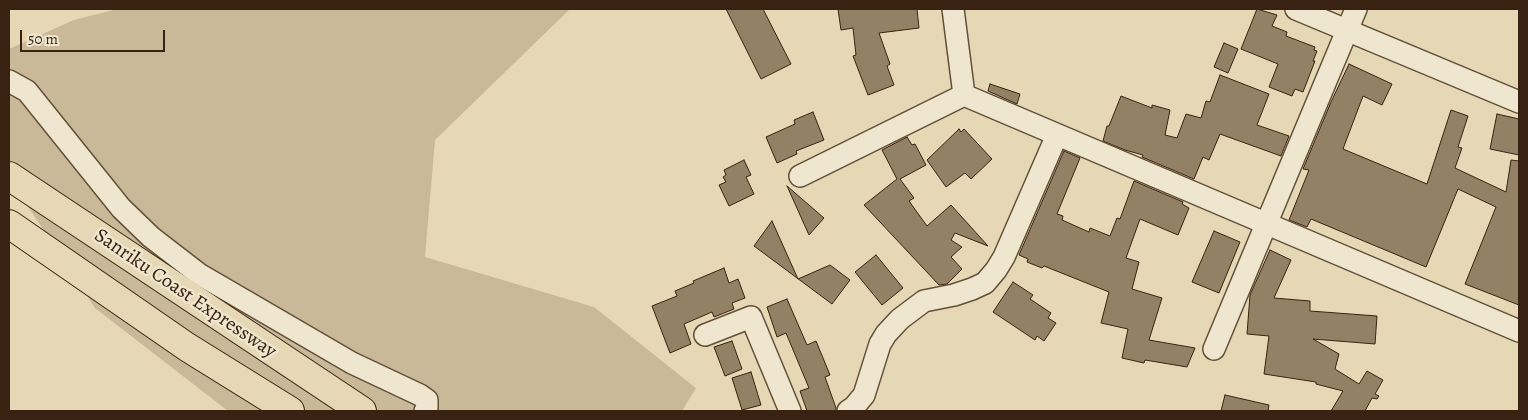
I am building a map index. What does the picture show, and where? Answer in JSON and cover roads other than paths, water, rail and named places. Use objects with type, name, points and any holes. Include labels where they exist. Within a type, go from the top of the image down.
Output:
[{"type":"highway","name":"Sanriku Coast Expressway","points":[[9,176],[362,411]]},
{"type":"highway","name":"Sanriku Coast Expressway","points":[[9,224],[187,347],[290,411]]},
{"type":"street","points":[[953,9],[964,95]]},
{"type":"street","points":[[1296,9],[1519,102]]},
{"type":"street","points":[[1214,349],[1356,9]]},
{"type":"street","points":[[9,81],[27,91],[121,208],[151,237],[199,274],[352,363],[420,395],[427,400],[426,410]]},
{"type":"street","points":[[800,176],[964,95],[1519,331]]},
{"type":"street","points":[[848,411],[864,396],[880,344],[900,319],[924,301],[954,295],[984,283],[996,270],[1004,257],[1057,135]]},
{"type":"street","points":[[705,336],[751,317],[790,411]]}]
